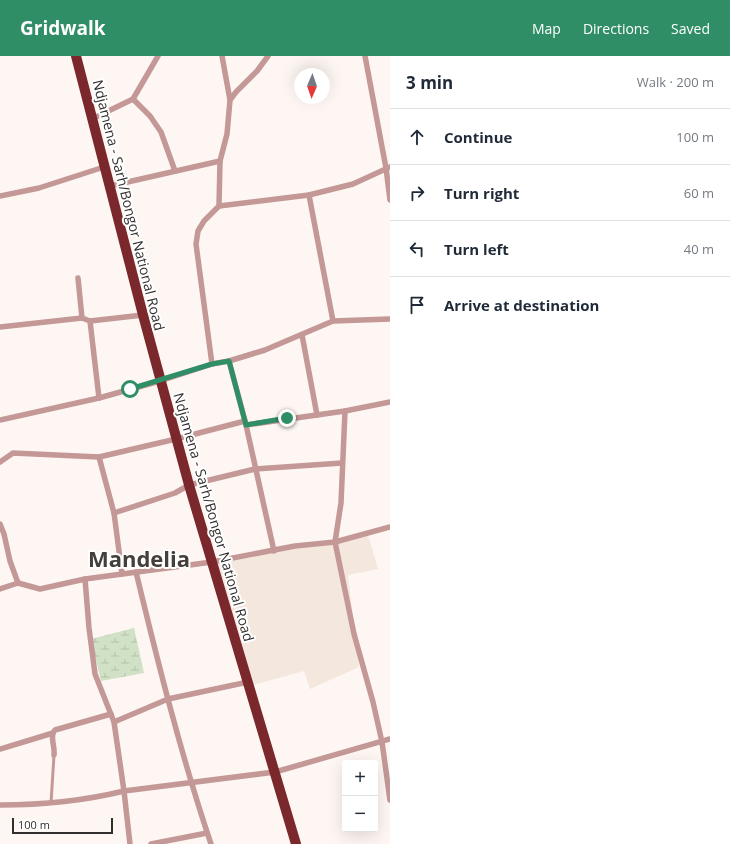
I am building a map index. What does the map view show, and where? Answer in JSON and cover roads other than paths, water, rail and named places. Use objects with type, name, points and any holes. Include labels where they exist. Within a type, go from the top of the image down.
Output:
[{"type":"highway","name":"Ndjamena - Sarh/Bongor National Road","points":[[76,56],[189,486],[296,844]]},
{"type":"street","points":[[92,119],[133,99],[158,56]]},
{"type":"street","points":[[219,206],[220,161],[227,134],[230,100],[222,56]]},
{"type":"street","points":[[230,100],[257,71],[268,56]]},
{"type":"street","points":[[365,56],[372,99],[388,167],[390,200]]},
{"type":"street","points":[[133,99],[150,116],[161,132],[175,171]]},
{"type":"street","points":[[110,186],[220,161]]},
{"type":"street","points":[[0,196],[39,188],[104,167]]},
{"type":"street","points":[[212,364],[196,244],[198,231],[204,221],[219,206],[309,195],[353,184],[388,167]]},
{"type":"street","points":[[309,195],[333,322]]},
{"type":"street","points":[[78,278],[82,318]]},
{"type":"street","points":[[0,327],[82,318],[90,321],[143,315]]},
{"type":"street","points":[[0,420],[99,398],[212,364],[229,361],[265,350],[333,322],[390,319]]},
{"type":"street","points":[[90,321],[99,398]]},
{"type":"street","points":[[302,335],[317,415]]},
{"type":"street","points":[[229,361],[246,423],[274,551]]},
{"type":"street","points":[[0,462],[13,454],[99,458],[246,423],[345,411],[390,402]]},
{"type":"street","points":[[345,411],[340,503],[335,542],[354,634],[373,702],[382,742],[390,800]]},
{"type":"street","points":[[99,458],[114,513],[122,574]]},
{"type":"street","points":[[114,513],[174,493],[189,486],[255,469],[342,463]]},
{"type":"street","points":[[0,524],[4,534],[10,561],[18,583]]},
{"type":"street","points":[[0,589],[18,583],[40,589],[85,579],[212,562],[295,546],[335,542],[390,527]]},
{"type":"street","points":[[136,572],[155,651],[191,783],[211,844]]},
{"type":"street","points":[[85,579],[89,628],[96,674],[114,722],[130,844]]},
{"type":"street","points":[[114,722],[168,699],[248,682]]},
{"type":"street","points":[[0,749],[53,732],[55,730],[111,714]]},
{"type":"street","points":[[53,732],[52,737],[55,749],[54,755]]},
{"type":"street","points":[[0,805],[51,803],[124,791],[275,772],[390,739]]},
{"type":"street","points":[[152,844],[208,833]]},
{"type":"lane","points":[[51,803],[54,755]]},
{"type":"district","name":"Mandelia","points":[[139,558]]}]
